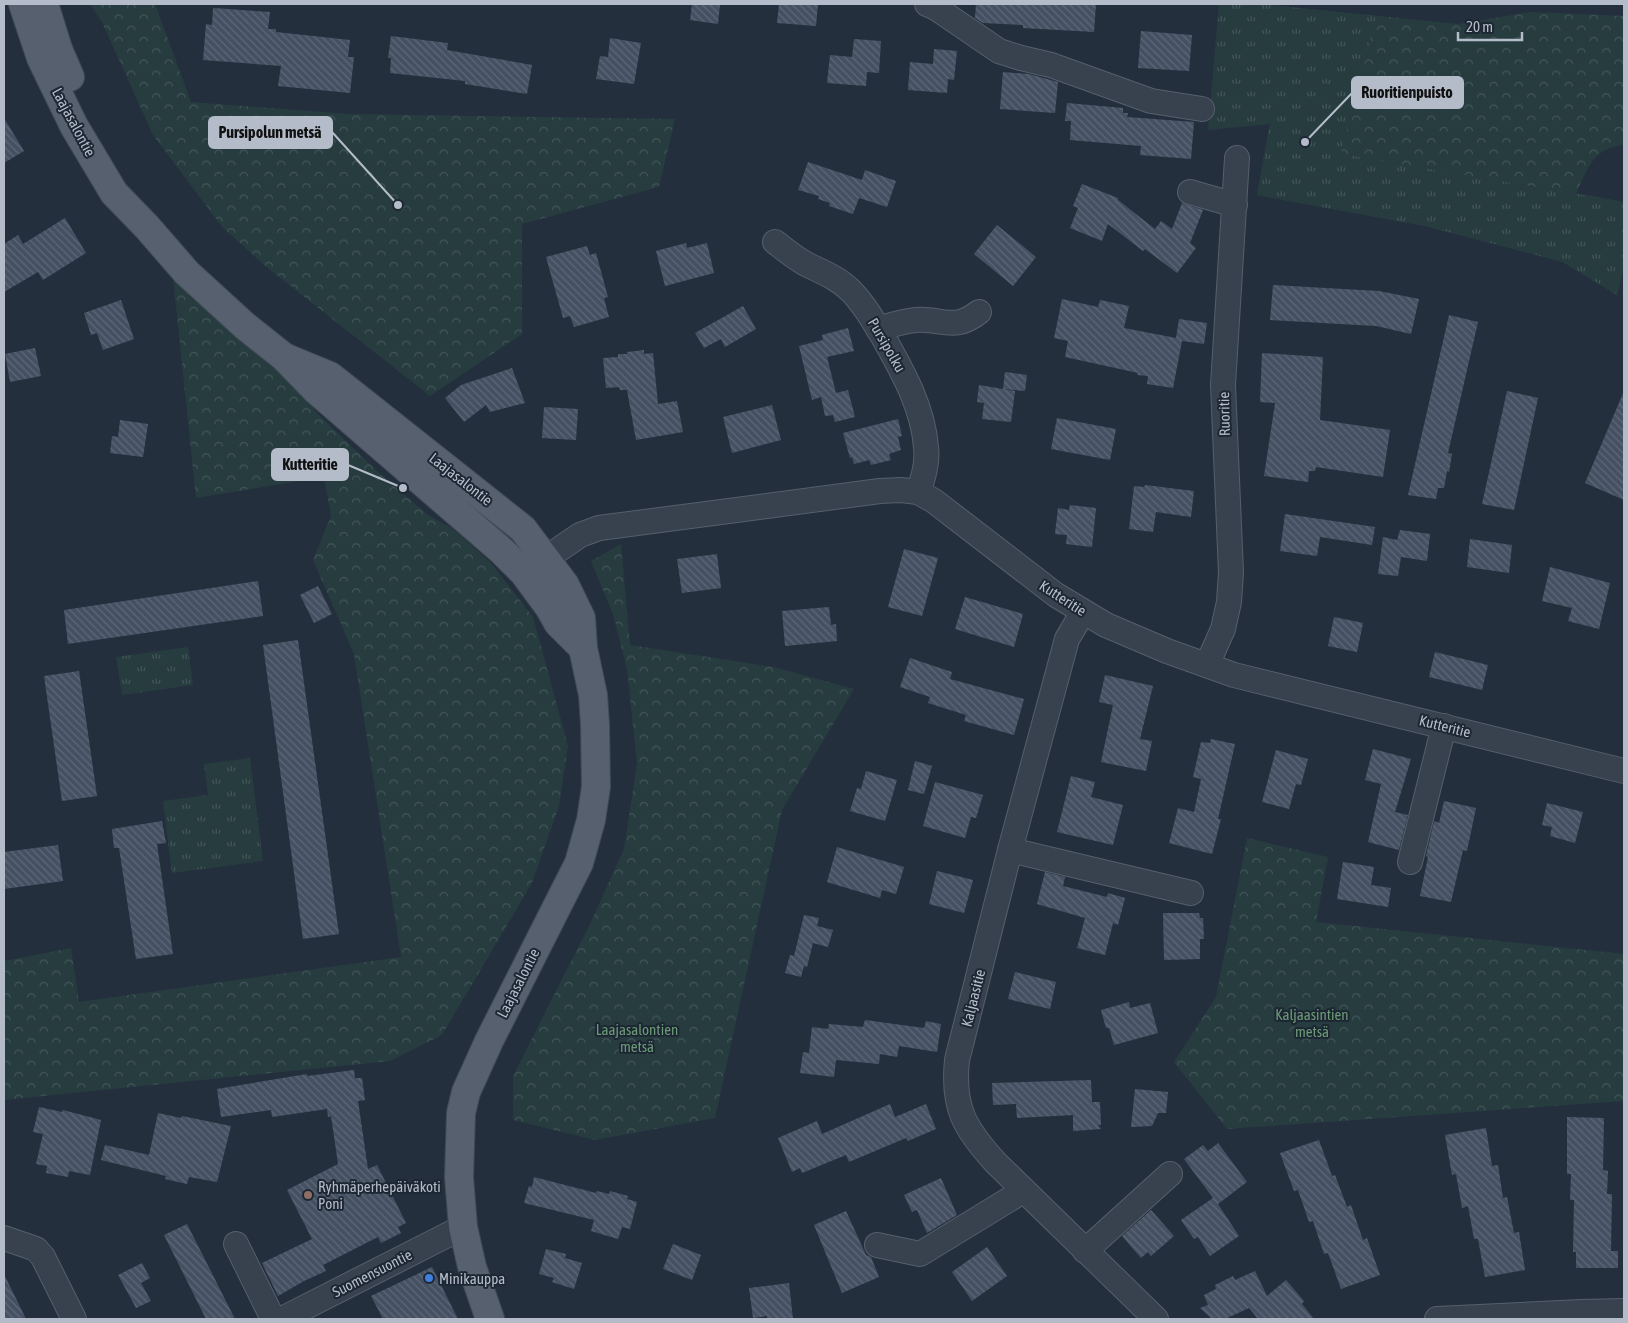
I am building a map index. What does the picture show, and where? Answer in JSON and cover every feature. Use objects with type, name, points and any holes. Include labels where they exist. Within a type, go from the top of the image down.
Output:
[{"type":"main road","name":"Laajasalontie","points":[[23,4],[41,58],[74,126],[114,193],[186,272],[245,326],[284,357],[317,391],[476,528],[524,573],[549,607],[558,623],[583,648]]},
{"type":"main road","name":"Laajasalontie","points":[[44,4],[58,49],[76,94],[107,152],[129,186],[147,227]]},
{"type":"main road","name":"Laajasalontie","points":[[284,357],[330,376],[523,530],[565,585],[580,618],[583,648],[593,696],[595,724],[596,787],[590,820],[579,863],[489,1041],[466,1092],[461,1114],[459,1177],[463,1227],[472,1267],[490,1319]]},
{"type":"street","points":[[927,4],[936,8],[999,51],[1051,65],[1151,101],[1202,108]]},
{"type":"street","name":"Ruoritie","points":[[1207,665],[1223,629],[1229,602],[1232,573],[1223,385],[1237,158]]},
{"type":"street","points":[[1190,192],[1235,205]]},
{"type":"street","name":"Pursipolku","points":[[776,242],[808,266],[822,271],[851,291],[862,303],[904,374],[921,420],[926,447],[926,464],[918,492]]},
{"type":"street","points":[[878,329],[918,319],[950,324],[972,318],[979,312]]},
{"type":"street","name":"Kutteritie","points":[[524,573],[580,536],[596,528],[610,525],[880,491],[901,490],[918,492],[934,501],[1033,578],[1083,612],[1132,637],[1234,675],[1624,771]]},
{"type":"street","name":"Kaljaasitie","points":[[1083,612],[1066,639],[1010,850],[957,1060],[956,1092],[960,1112],[978,1144],[1156,1319]]},
{"type":"street","points":[[1410,862],[1444,726]]},
{"type":"street","points":[[1010,850],[1192,893]]},
{"type":"street","points":[[1085,1251],[1170,1174]]},
{"type":"street","points":[[877,1245],[920,1254],[1024,1191]]},
{"type":"street","name":"Suomensuontie","points":[[282,1319],[325,1310],[463,1227]]},
{"type":"street","points":[[4,1238],[36,1249],[43,1257],[74,1319]]},
{"type":"street","points":[[236,1244],[273,1319]]},
{"type":"street","points":[[1437,1319],[1624,1311]]},
{"type":"green space","points":[[90,4],[155,4],[191,102],[347,114],[675,119],[659,187],[522,224],[522,334],[430,396],[269,269],[223,228],[153,135],[102,22]]},
{"type":"green space","points":[[1219,4],[1261,4],[1458,24],[1531,12],[1624,16],[1624,145],[1605,150],[1598,155],[1588,168],[1576,193],[1624,202],[1624,265],[1617,295],[1563,262],[1425,226],[1257,195],[1270,124]]},
{"type":"green space","points":[[1219,4],[1261,4],[1376,16],[1341,154],[1624,202],[1624,265],[1617,295],[1563,262],[1425,226],[1257,195],[1270,124],[1208,130]]},
{"type":"green space","points":[[173,277],[316,402],[314,410],[378,472],[428,515],[453,529],[490,562],[533,617],[568,746],[559,806],[532,883],[442,1035],[390,1061],[4,1100],[4,961],[71,948],[79,1002],[401,957],[354,654],[313,560],[331,516],[324,477],[196,498]]},
{"type":"green space","name":"Laajasalontien metsä","points":[[621,544],[630,645],[774,667],[854,689],[782,810],[715,1118],[595,1140],[513,1120],[513,1076],[589,926],[624,849],[637,764],[627,669],[613,614],[591,561]]},
{"type":"green space","points":[[188,647],[193,685],[122,695],[116,657]]},
{"type":"green space","points":[[250,758],[263,861],[172,873],[163,801],[208,795],[204,764]]},
{"type":"green space","name":"Kaljaasintien metsä","points":[[1247,838],[1328,857],[1316,922],[1624,954],[1624,1101],[1227,1129],[1174,1062],[1216,997]]},
{"type":"building","points":[[692,4],[720,4],[718,24],[690,20]]},
{"type":"building","points":[[779,4],[818,4],[816,26],[777,23]]},
{"type":"building","points":[[976,4],[1096,4],[1094,32],[1023,28],[1023,25],[983,23],[975,18]]},
{"type":"building","points":[[213,8],[270,12],[268,29],[276,29],[276,32],[350,40],[348,57],[354,57],[350,93],[278,86],[281,66],[203,60],[206,24],[212,25]]},
{"type":"building","points":[[1141,31],[1192,35],[1189,71],[1138,68]]},
{"type":"building","points":[[391,36],[448,43],[447,50],[532,65],[527,94],[465,84],[465,81],[390,73],[391,58],[388,58]]},
{"type":"building","points":[[610,38],[641,43],[634,84],[596,79],[600,56],[608,57]]},
{"type":"building","points":[[854,39],[881,41],[879,73],[867,72],[866,86],[827,83],[830,55],[852,57]]},
{"type":"building","points":[[934,49],[957,51],[954,80],[948,79],[947,93],[908,90],[910,62],[933,64]]},
{"type":"building","points":[[1003,72],[1029,74],[1058,82],[1055,113],[1000,109]]},
{"type":"building","points":[[1067,103],[1123,108],[1123,113],[1128,113],[1127,117],[1194,122],[1191,159],[1140,155],[1141,146],[1070,140],[1071,121],[1065,121]]},
{"type":"building","points":[[4,118],[24,151],[4,163]]},
{"type":"building","points":[[808,162],[862,180],[865,170],[896,181],[887,207],[859,198],[853,214],[829,206],[830,203],[818,199],[819,196],[798,190]]},
{"type":"building","points":[[1082,184],[1118,198],[1118,200],[1155,229],[1161,221],[1172,229],[1182,203],[1203,210],[1190,243],[1196,248],[1177,273],[1145,249],[1143,251],[1108,224],[1102,241],[1070,228],[1078,208],[1073,206]]},
{"type":"building","points":[[65,218],[86,253],[43,280],[38,272],[4,292],[4,244],[18,235],[23,244]]},
{"type":"building","points":[[997,225],[1036,257],[1013,286],[974,254]]},
{"type":"building","points":[[686,243],[687,248],[707,243],[714,273],[665,286],[656,251]]},
{"type":"building","points":[[587,246],[590,255],[596,253],[608,297],[604,298],[609,317],[574,327],[570,316],[563,318],[546,257]]},
{"type":"building","points":[[1273,285],[1379,291],[1419,299],[1411,334],[1376,326],[1270,320]]},
{"type":"building","points":[[1062,299],[1098,307],[1100,300],[1129,306],[1124,328],[1176,338],[1179,319],[1207,323],[1204,344],[1182,341],[1173,388],[1147,384],[1148,376],[1065,357],[1068,341],[1054,338]]},
{"type":"building","points":[[121,300],[134,339],[103,350],[97,333],[91,335],[84,313]]},
{"type":"building","points":[[743,306],[756,329],[725,347],[721,339],[704,348],[695,333]]},
{"type":"building","points":[[1449,315],[1478,322],[1448,453],[1452,454],[1449,472],[1447,471],[1444,488],[1438,488],[1436,499],[1408,495]]},
{"type":"building","points":[[848,328],[854,351],[827,357],[836,393],[848,390],[855,417],[835,422],[833,415],[825,416],[821,397],[812,400],[799,346],[823,340],[822,335]]},
{"type":"building","points":[[35,348],[41,376],[10,382],[5,354]]},
{"type":"building","points":[[644,350],[644,354],[653,353],[658,404],[677,401],[683,432],[636,440],[627,390],[620,390],[619,387],[606,388],[603,358],[618,357],[618,354]]},
{"type":"building","points":[[1262,353],[1323,357],[1320,420],[1390,430],[1383,477],[1316,467],[1315,471],[1309,471],[1308,482],[1264,476],[1275,403],[1260,402]]},
{"type":"building","points":[[512,368],[525,403],[490,412],[486,405],[464,422],[445,398],[461,385]]},
{"type":"building","points":[[1005,372],[1027,375],[1025,391],[1003,389]]},
{"type":"building","points":[[979,385],[1015,391],[1011,422],[982,419],[984,403],[977,402]]},
{"type":"building","points":[[1507,391],[1538,398],[1514,510],[1482,504]]},
{"type":"building","points":[[1624,391],[1624,500],[1585,483]]},
{"type":"building","points":[[772,405],[781,440],[732,453],[723,417]]},
{"type":"building","points":[[544,407],[578,409],[576,440],[542,438]]},
{"type":"building","points":[[1057,418],[1116,429],[1110,460],[1051,449]]},
{"type":"building","points":[[898,419],[902,436],[898,437],[901,450],[889,454],[891,460],[871,465],[869,460],[854,464],[852,457],[850,458],[843,433]]},
{"type":"building","points":[[120,420],[148,424],[143,457],[110,453],[112,436],[118,437]]},
{"type":"building","points":[[1145,485],[1194,491],[1191,517],[1156,512],[1153,532],[1129,529],[1134,486],[1144,487]]},
{"type":"building","points":[[1070,505],[1096,508],[1092,547],[1066,544],[1067,535],[1055,534],[1058,508],[1069,510]]},
{"type":"building","points":[[1285,514],[1375,527],[1372,545],[1320,537],[1317,556],[1280,551]]},
{"type":"building","points":[[1400,530],[1430,534],[1427,561],[1401,557],[1398,576],[1378,574],[1383,537],[1397,540]]},
{"type":"building","points":[[1470,539],[1512,545],[1509,573],[1467,567]]},
{"type":"building","points":[[904,549],[938,558],[922,616],[888,607]]},
{"type":"building","points":[[717,554],[721,588],[682,593],[677,559]]},
{"type":"building","points":[[1550,567],[1610,583],[1599,629],[1568,621],[1572,608],[1542,601]]},
{"type":"building","points":[[258,581],[263,616],[68,644],[64,610]]},
{"type":"building","points":[[318,586],[332,614],[314,623],[300,595]]},
{"type":"building","points":[[965,597],[1023,614],[1014,647],[955,629]]},
{"type":"building","points":[[829,607],[831,625],[836,624],[837,641],[785,646],[782,611]]},
{"type":"building","points":[[1334,617],[1363,623],[1357,652],[1328,646]]},
{"type":"building","points":[[298,640],[339,934],[303,939],[263,645]]},
{"type":"building","points":[[1435,652],[1488,665],[1482,690],[1429,677]]},
{"type":"building","points":[[910,658],[952,672],[950,679],[1024,699],[1014,735],[964,721],[966,715],[928,703],[930,697],[900,687]]},
{"type":"building","points":[[79,671],[97,796],[62,801],[44,676]]},
{"type":"building","points":[[1105,675],[1153,686],[1140,739],[1152,741],[1146,771],[1101,762],[1113,705],[1099,702]]},
{"type":"building","points":[[1211,739],[1235,744],[1218,819],[1221,819],[1212,854],[1169,843],[1178,808],[1194,812],[1201,779],[1193,777],[1201,742],[1210,743]]},
{"type":"building","points":[[1373,749],[1411,759],[1395,812],[1408,815],[1399,850],[1368,842],[1381,784],[1365,780]]},
{"type":"building","points":[[1276,750],[1308,759],[1301,785],[1296,784],[1289,809],[1262,802]]},
{"type":"building","points":[[915,761],[932,766],[924,794],[908,790]]},
{"type":"building","points":[[866,771],[897,780],[885,821],[850,811],[857,788],[861,789]]},
{"type":"building","points":[[1071,776],[1095,782],[1091,797],[1123,805],[1113,845],[1057,832]]},
{"type":"building","points":[[935,782],[983,795],[976,818],[971,817],[965,838],[923,826]]},
{"type":"building","points":[[1444,801],[1476,808],[1467,851],[1463,850],[1451,902],[1420,896],[1434,821],[1439,823]]},
{"type":"building","points":[[1547,803],[1583,812],[1575,843],[1550,836],[1552,827],[1542,825]]},
{"type":"building","points":[[162,821],[166,843],[157,844],[173,954],[136,959],[119,848],[114,848],[112,829]]},
{"type":"building","points":[[58,845],[63,881],[4,889],[4,852]]},
{"type":"building","points":[[837,847],[904,867],[896,894],[882,890],[880,898],[827,882]]},
{"type":"building","points":[[1343,862],[1374,867],[1371,885],[1391,888],[1388,907],[1337,899]]},
{"type":"building","points":[[937,871],[973,880],[964,913],[929,904]]},
{"type":"building","points":[[1045,872],[1065,877],[1063,886],[1107,897],[1108,893],[1125,898],[1118,925],[1113,923],[1105,955],[1077,948],[1085,918],[1037,904]]},
{"type":"building","points":[[1163,913],[1199,913],[1200,918],[1203,918],[1204,939],[1200,939],[1200,959],[1164,960]]},
{"type":"building","points":[[804,915],[819,918],[817,926],[833,930],[828,947],[813,943],[807,967],[804,966],[801,977],[785,973],[790,955],[794,956]]},
{"type":"building","points":[[1015,972],[1056,982],[1050,1009],[1008,999]]},
{"type":"building","points":[[1129,1002],[1130,1008],[1150,1003],[1158,1033],[1114,1045],[1109,1028],[1106,1028],[1101,1010]]},
{"type":"building","points":[[865,1020],[924,1028],[926,1021],[941,1024],[937,1052],[899,1046],[897,1057],[880,1054],[879,1064],[836,1060],[834,1077],[800,1073],[803,1052],[809,1053],[812,1027],[828,1029],[829,1024],[863,1027]]},
{"type":"building","points":[[354,1070],[355,1078],[362,1078],[365,1100],[358,1101],[368,1169],[377,1165],[406,1223],[398,1227],[401,1233],[381,1243],[378,1237],[323,1265],[326,1271],[278,1296],[262,1263],[312,1239],[287,1190],[338,1164],[331,1116],[328,1117],[327,1109],[272,1117],[271,1110],[221,1117],[217,1089],[307,1074],[307,1076]]},
{"type":"building","points":[[1091,1080],[1092,1102],[1100,1102],[1101,1125],[1098,1125],[1101,1129],[1073,1131],[1073,1115],[1017,1118],[1016,1104],[993,1105],[992,1083]]},
{"type":"building","points":[[1135,1089],[1168,1092],[1166,1113],[1158,1113],[1152,1126],[1131,1127]]},
{"type":"building","points":[[890,1104],[895,1117],[926,1104],[936,1129],[908,1141],[906,1138],[849,1162],[846,1155],[802,1173],[800,1168],[792,1172],[778,1138],[817,1121],[822,1134]]},
{"type":"building","points":[[39,1107],[62,1112],[63,1110],[101,1120],[90,1175],[69,1171],[68,1177],[46,1173],[47,1166],[36,1164],[43,1134],[33,1132]]},
{"type":"building","points":[[158,1113],[231,1126],[217,1182],[189,1177],[187,1184],[165,1179],[166,1176],[101,1160],[105,1145],[149,1155]]},
{"type":"building","points":[[1567,1117],[1604,1118],[1603,1170],[1608,1171],[1607,1194],[1612,1194],[1611,1251],[1618,1251],[1618,1268],[1576,1268],[1576,1252],[1573,1252],[1574,1200],[1570,1200],[1571,1174],[1567,1174]]},
{"type":"building","points":[[1486,1128],[1492,1166],[1498,1165],[1503,1198],[1507,1197],[1514,1233],[1519,1232],[1525,1270],[1485,1277],[1478,1239],[1474,1239],[1468,1206],[1462,1208],[1456,1174],[1452,1175],[1445,1135]]},
{"type":"building","points":[[1319,1140],[1332,1176],[1335,1175],[1347,1207],[1351,1205],[1363,1240],[1367,1238],[1380,1275],[1341,1289],[1328,1253],[1324,1254],[1313,1221],[1309,1222],[1298,1190],[1294,1191],[1280,1153]]},
{"type":"building","points":[[1218,1143],[1247,1182],[1218,1204],[1239,1236],[1210,1256],[1198,1237],[1194,1239],[1181,1220],[1213,1198],[1184,1159],[1203,1145],[1208,1151]]},
{"type":"building","points":[[534,1177],[596,1193],[597,1191],[609,1194],[610,1191],[628,1196],[627,1199],[637,1202],[630,1229],[622,1227],[618,1239],[591,1231],[594,1220],[524,1203],[529,1186],[532,1187]]},
{"type":"building","points":[[941,1178],[957,1215],[927,1233],[917,1210],[912,1212],[904,1195]]},
{"type":"building","points":[[1151,1210],[1174,1236],[1151,1256],[1148,1252],[1141,1258],[1122,1236]]},
{"type":"building","points":[[846,1211],[866,1255],[871,1257],[879,1277],[842,1293],[814,1225]]},
{"type":"building","points":[[187,1224],[235,1319],[206,1319],[164,1235]]},
{"type":"building","points":[[673,1244],[701,1255],[692,1280],[663,1269]]},
{"type":"building","points":[[987,1247],[1007,1276],[972,1301],[952,1272]]},
{"type":"building","points":[[546,1249],[566,1254],[565,1258],[582,1263],[574,1289],[552,1282],[554,1278],[539,1274]]},
{"type":"building","points":[[142,1263],[150,1278],[141,1283],[151,1301],[136,1308],[118,1275]]},
{"type":"building","points":[[432,1267],[458,1319],[383,1319],[371,1296]]},
{"type":"building","points":[[1255,1271],[1267,1296],[1286,1280],[1304,1301],[1302,1304],[1314,1319],[1258,1319],[1249,1308],[1225,1319],[1212,1319],[1200,1308],[1208,1305],[1204,1295],[1216,1289],[1215,1285],[1233,1276],[1235,1280]]},
{"type":"building","points":[[4,1274],[26,1319],[4,1319]]},
{"type":"building","points":[[789,1283],[793,1319],[767,1319],[767,1316],[753,1318],[749,1288]]},
{"type":"place","name":"Ruoritienpuisto","points":[[1305,142]]},
{"type":"place","name":"Pursipolun metsä","points":[[398,205]]},
{"type":"place","name":"Kutteritie","points":[[403,488]]},
{"type":"place","name":"Ryhmäperhepäiväkoti Poni","points":[[308,1195]]},
{"type":"place","name":"Minikauppa","points":[[429,1278]]}]
